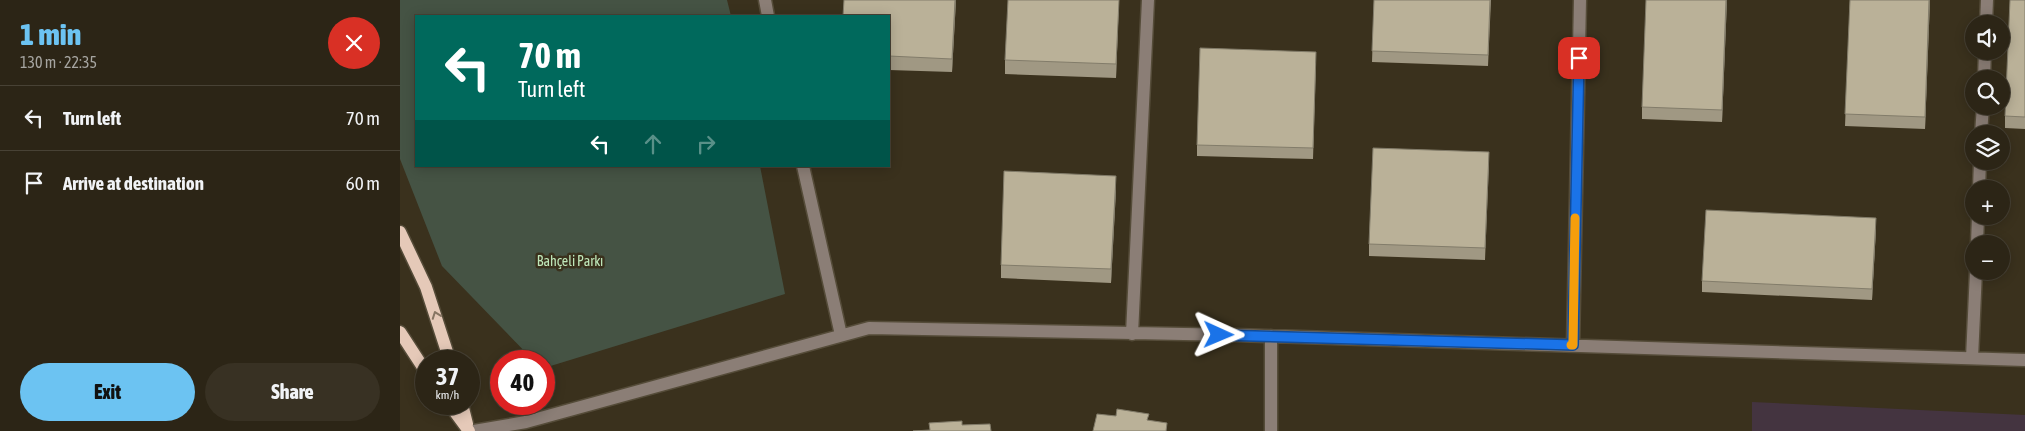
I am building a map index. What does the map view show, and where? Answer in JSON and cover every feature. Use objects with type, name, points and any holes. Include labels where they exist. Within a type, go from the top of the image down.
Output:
[{"type":"main road","points":[[400,232],[426,287],[446,350]]},
{"type":"main road","points":[[400,332],[415,355]]},
{"type":"main road","points":[[457,415],[469,431]]},
{"type":"main road","points":[[465,415],[469,431]]},
{"type":"street","points":[[765,0],[768,15]]},
{"type":"street","points":[[1132,334],[1148,0]]},
{"type":"street","points":[[1573,345],[1580,0]]},
{"type":"street","points":[[1986,15],[1987,0]]},
{"type":"street","points":[[802,167],[841,335]]},
{"type":"street","points":[[1972,358],[1976,280]]},
{"type":"street","points":[[474,431],[528,427],[869,328],[1271,336],[2025,360]]},
{"type":"street","points":[[1271,336],[1271,431]]},
{"type":"shaded area","points":[[1752,402],[2025,415],[2025,431],[1752,431]]},
{"type":"green space","name":"Bahçeli Parkı","points":[[400,0],[727,0],[731,15],[415,15],[415,167],[760,167],[785,294],[555,365],[555,350],[523,350],[442,266],[400,159]]},
{"type":"building","points":[[844,0],[955,0],[952,59],[890,56],[890,15],[843,15]]},
{"type":"building","points":[[1008,0],[1119,0],[1116,64],[1005,60]]},
{"type":"building","points":[[1374,0],[1490,0],[1488,55],[1372,51]]},
{"type":"building","points":[[1646,0],[1726,0],[1722,110],[1642,107]]},
{"type":"building","points":[[1850,0],[1929,0],[1925,117],[1845,114]]},
{"type":"building","points":[[2010,0],[2025,0],[2025,117],[2005,116],[2010,115],[2010,70],[2007,70],[2007,60],[2010,60]]},
{"type":"building","points":[[1200,48],[1316,52],[1313,148],[1197,145]]},
{"type":"building","points":[[1373,148],[1489,152],[1485,248],[1369,244]]},
{"type":"building","points":[[1004,171],[1116,176],[1111,269],[1001,265]]},
{"type":"building","points":[[1706,210],[1876,218],[1872,289],[1702,281]]},
{"type":"building","points":[[1117,409],[1149,414],[1147,420],[1167,423],[1166,431],[1093,431],[1097,414],[1116,416]]},
{"type":"building","points":[[962,421],[962,425],[990,424],[991,431],[913,431],[930,430],[929,423]]},
{"type":"slow traffic","points":[[1571,345],[1573,345],[1575,218]]},
{"type":"route","points":[[1219,335],[1573,345],[1579,58]]}]
